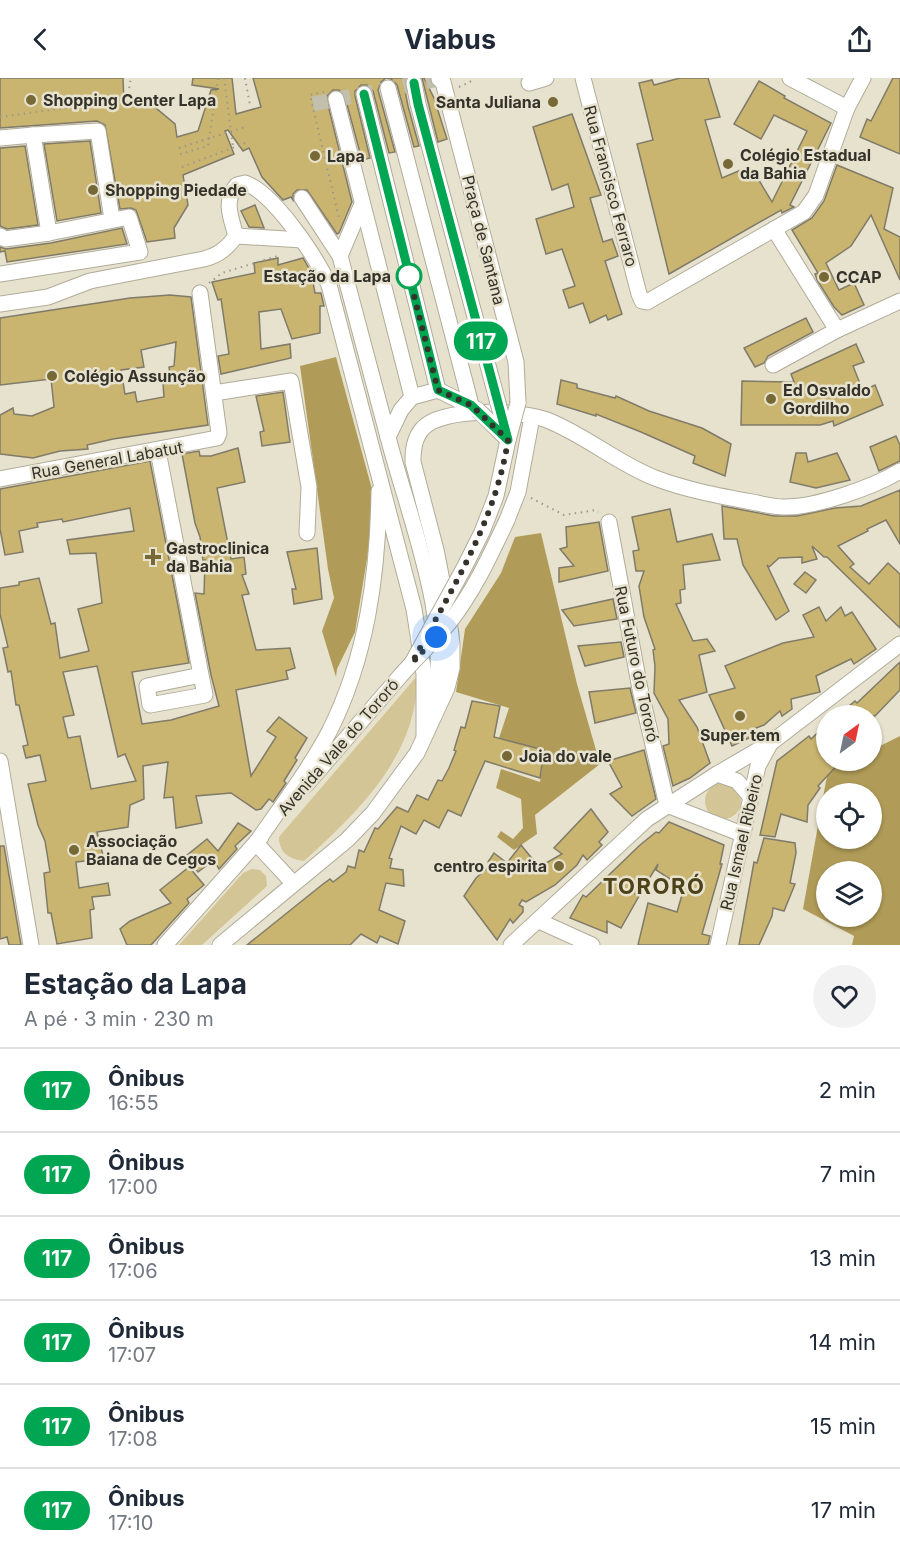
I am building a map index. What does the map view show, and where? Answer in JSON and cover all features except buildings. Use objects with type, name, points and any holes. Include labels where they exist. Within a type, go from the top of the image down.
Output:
[{"type":"street","name":"Praça de Santana","points":[[412,663],[482,532],[496,496],[518,403],[516,363],[443,82],[439,78]]},
{"type":"street","points":[[529,83],[546,78]]},
{"type":"street","name":"Rua Francisco Ferraro","points":[[583,78],[642,301],[647,302],[774,230]]},
{"type":"street","points":[[790,78],[848,108]]},
{"type":"street","points":[[837,330],[774,230],[804,212],[816,195],[848,108],[863,78]]},
{"type":"street","points":[[414,83],[508,440]]},
{"type":"street","points":[[388,88],[475,408]]},
{"type":"street","points":[[364,94],[438,390]]},
{"type":"street","points":[[332,95],[412,397]]},
{"type":"street","points":[[0,138],[98,131],[112,219]]},
{"type":"street","points":[[33,135],[49,233]]},
{"type":"street","name":"Avenida Vale do Tororó","points":[[236,236],[229,208],[229,196],[237,185],[245,183],[264,194],[302,240],[318,262],[329,285],[379,468],[420,643],[424,675],[424,738]]},
{"type":"street","points":[[302,198],[340,256],[429,584],[437,623],[439,674],[424,738]]},
{"type":"street","points":[[340,256],[362,204]]},
{"type":"street","points":[[0,236],[5,239],[49,233],[112,219],[131,218],[140,252],[0,274]]},
{"type":"street","points":[[0,304],[48,297],[90,281],[204,259],[222,251],[236,236],[302,240]]},
{"type":"street","points":[[200,293],[214,393],[291,381],[309,487],[307,533]]},
{"type":"street","points":[[773,365],[837,330],[900,302]]},
{"type":"street","points":[[388,437],[401,410],[412,397],[438,390],[475,408],[508,440]]},
{"type":"street","name":"Rua General Labatut","points":[[0,479],[214,440],[219,433],[214,393]]},
{"type":"street","name":"Avenida Vale do Tororó","points":[[165,945],[448,624],[462,605],[482,573],[518,492],[532,417],[506,414],[458,414],[435,420],[424,428],[417,438],[413,450],[413,462],[444,586],[452,644],[452,668],[447,688],[424,738],[405,771],[373,813],[347,840],[220,945]]},
{"type":"street","points":[[532,417],[560,426],[662,481],[692,491],[784,507],[816,502],[853,492],[900,471]]},
{"type":"street","points":[[158,451],[201,675]]},
{"type":"street","name":"Avenida Vale do Tororó","points":[[256,843],[323,742],[352,675],[366,629],[372,586],[378,536],[379,468]]},
{"type":"street","name":"Rua Futuro do Tororó","points":[[609,522],[640,689],[667,805]]},
{"type":"street","points":[[511,945],[647,819],[771,742],[899,648]]},
{"type":"street","name":"Rua Ismael Ribeiro","points":[[718,945],[758,766],[771,742]]},
{"type":"street","points":[[0,761],[31,945]]},
{"type":"street","points":[[717,774],[737,781],[750,797]]},
{"type":"street","points":[[700,785],[696,803],[702,818]]},
{"type":"street","points":[[667,805],[742,834]]},
{"type":"street","points":[[256,843],[293,884]]},
{"type":"street","points":[[539,921],[592,945]]},
{"type":"path","points":[[0,117],[122,100],[128,95],[131,78]]},
{"type":"path","points":[[180,154],[208,146],[218,78]]},
{"type":"path","points":[[224,78],[233,147]]},
{"type":"path","points":[[245,78],[250,105]]},
{"type":"path","points":[[332,95],[310,95],[340,219]]},
{"type":"path","points":[[178,148],[245,127]]},
{"type":"path","points":[[182,167],[248,142]]},
{"type":"path","points":[[200,293],[208,283],[222,273],[301,249],[302,240]]},
{"type":"path","points":[[518,492],[564,515],[596,510],[609,522]]},
{"type":"shaded area","points":[[336,357],[376,504],[355,632],[337,669],[336,677],[322,631],[334,598],[300,366]]},
{"type":"shaded area","points":[[541,533],[577,684],[600,764],[535,815],[537,834],[514,850],[497,837],[501,831],[513,839],[523,828],[521,799],[496,788],[501,769],[540,782],[544,750],[499,738],[509,708],[456,692],[465,629],[501,573],[515,537]]},
{"type":"shaded area","points":[[417,676],[415,705],[407,731],[396,756],[381,780],[345,823],[304,861],[286,854],[279,843],[279,837]]},
{"type":"shaded area","points":[[900,736],[900,945],[852,945],[854,936],[837,927],[882,927],[882,861],[816,861],[816,916],[803,909],[816,837],[816,849],[882,849],[882,783],[826,783],[829,771],[882,771],[882,745]]},
{"type":"shaded area","points":[[723,783],[736,788],[741,801],[736,814],[723,819],[710,814],[705,801],[710,788]]},
{"type":"shaded area","points":[[252,869],[260,870],[266,876],[267,886],[202,945],[179,945],[243,873]]},
{"type":"tunnel","points":[[313,104],[439,79]]},
{"type":"bus line","name":"117","points":[[364,94],[438,390],[478,410],[508,440],[414,83]]},
{"type":"place","name":"Shopping Center Lapa","points":[[31,100]]},
{"type":"place","name":"Santa Juliana","points":[[553,102]]},
{"type":"place","name":"Lapa","points":[[315,156]]},
{"type":"place","name":"Colégio Estadual da Bahia","points":[[728,164]]},
{"type":"place","name":"Shopping Piedade","points":[[93,190]]},
{"type":"place","name":"Estação da Lapa","points":[[409,276]]},
{"type":"place","name":"CCAP","points":[[824,277]]},
{"type":"place","name":"Colégio Assunção","points":[[52,376]]},
{"type":"place","name":"Ed Osvaldo Gordilho","points":[[771,399]]},
{"type":"place","name":"Gastroclinica da Bahia","points":[[153,557]]},
{"type":"place","name":"Super tem","points":[[740,716]]},
{"type":"place","name":"Joia do vale","points":[[507,756]]},
{"type":"place","name":"Associação Baiana de Cegos","points":[[74,850]]},
{"type":"place","name":"centro espirita","points":[[559,866]]},
{"type":"district","name":"TORORÓ","points":[[654,886]]},
{"type":"route","points":[[409,276],[438,390],[478,410],[508,440],[496,496],[482,532],[412,663],[436,637]]}]
